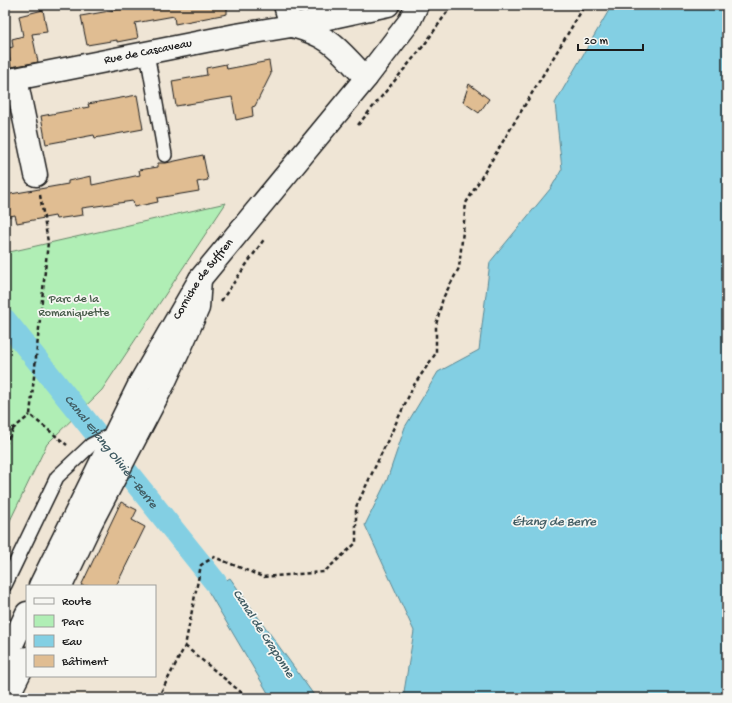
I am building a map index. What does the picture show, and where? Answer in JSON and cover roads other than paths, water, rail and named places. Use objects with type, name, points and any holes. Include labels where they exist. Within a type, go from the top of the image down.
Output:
[{"type":"street","points":[[285,5],[291,26]]},
{"type":"street","name":"Rue de Cascaveau","points":[[10,80],[236,35],[291,26],[388,5]]},
{"type":"street","name":"Corniche de Suffren","points":[[40,585],[141,381],[200,279],[366,78],[409,22],[413,5]]},
{"type":"street","name":"Rue de Cascaveau","points":[[291,26],[324,37],[340,49],[366,78]]},
{"type":"street","points":[[10,80],[36,175]]},
{"type":"street","points":[[61,585],[91,523],[166,378],[198,308],[200,279]]},
{"type":"street","points":[[5,659],[26,615]]},
{"type":"street","points":[[7,698],[26,660]]},
{"type":"lane","points":[[147,53],[165,155]]},
{"type":"lane","points":[[5,585],[57,477],[91,445],[115,433]]},
{"type":"water","name":"Étang de Berre","points":[[612,5],[727,5],[727,698],[403,698],[414,631],[365,525],[387,480],[405,427],[438,372],[479,350],[490,262],[551,188],[562,169],[555,103]]},
{"type":"water","name":"Canal de Craponne","points":[[230,578],[316,698],[271,698],[208,591]]},
{"type":"waterway","name":"Canal Etang Olivier -Berre","points":[[5,320],[216,583]]},
{"type":"park label","name":"Parc de la Romaniquette","points":[[74,307]]}]
